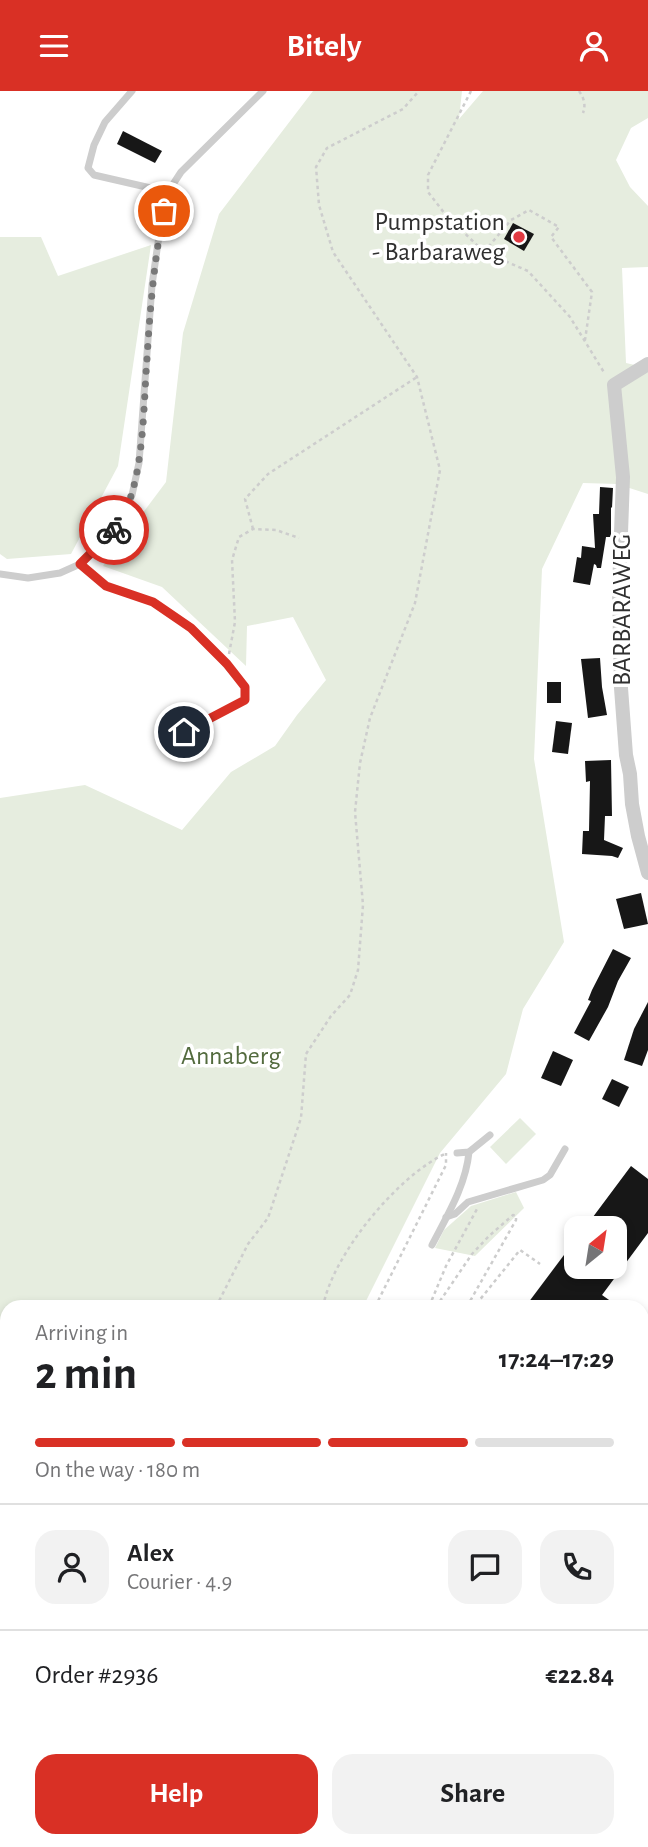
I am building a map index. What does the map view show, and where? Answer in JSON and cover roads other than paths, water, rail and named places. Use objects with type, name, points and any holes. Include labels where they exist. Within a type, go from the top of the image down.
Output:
[{"type":"street","name":"BARBARAWEG","points":[[648,364],[614,385],[623,477],[619,589],[622,701],[632,804],[648,873]]},
{"type":"lane","points":[[132,91],[105,122],[94,145],[88,169],[94,175],[168,192]]},
{"type":"lane","points":[[0,573],[28,578],[60,573],[80,564],[117,527],[132,495],[139,463],[152,285],[168,192],[181,172],[263,91]]},
{"type":"lane","points":[[80,564],[106,586],[153,602],[191,628],[227,664],[245,687],[245,700],[184,732]]},
{"type":"lane","points":[[457,1153],[469,1152],[490,1135]]},
{"type":"lane","points":[[446,1217],[455,1214],[468,1202],[483,1196],[543,1180],[550,1175],[565,1149]]},
{"type":"lane","points":[[432,1245],[468,1165],[469,1152]]},
{"type":"place","name":"Pumpstation - Barbaraweg","points":[[519,237]]},
{"type":"park label","name":"Annaberg","points":[[231,1056]]}]
